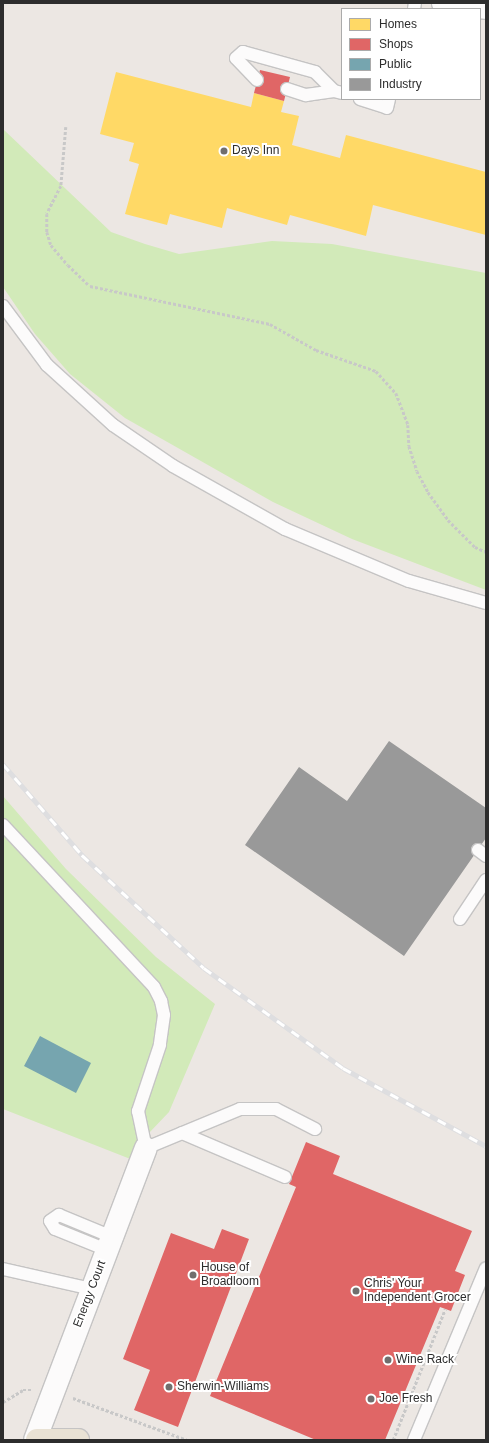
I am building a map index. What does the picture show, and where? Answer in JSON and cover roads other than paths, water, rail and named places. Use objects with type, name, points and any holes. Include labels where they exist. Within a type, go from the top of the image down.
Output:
[{"type":"main road","points":[[36,1440],[78,1440]]},
{"type":"street","points":[[444,3],[486,8]]},
{"type":"street","name":"Energy Court","points":[[36,1440],[146,1148]]},
{"type":"lane","points":[[258,80],[252,79],[236,58],[242,52],[315,72],[338,92]]},
{"type":"lane","points":[[287,89],[306,94],[338,92]]},
{"type":"lane","points":[[363,100],[387,108],[389,100]]},
{"type":"lane","points":[[3,306],[47,365],[113,425],[173,466],[285,529],[408,581],[486,603]]},
{"type":"lane","points":[[3,825],[154,987],[161,1001],[164,1015],[160,1045],[138,1111],[146,1148],[240,1109],[276,1109],[315,1129]]},
{"type":"lane","points":[[460,919],[486,880]]},
{"type":"lane","points":[[182,1133],[285,1176]]},
{"type":"lane","points":[[415,1440],[486,1268]]},
{"type":"lane","points":[[3,1269],[92,1288]]},
{"type":"railway","points":[[3,764],[82,855],[204,968],[343,1068],[486,1146]]},
{"type":"place","name":"Days Inn","points":[[224,151]]},
{"type":"place","name":"House of Broadloom","points":[[193,1275]]},
{"type":"place","name":"Chris' Your Independent Grocer","points":[[356,1291]]},
{"type":"place","name":"Wine Rack","points":[[388,1360]]},
{"type":"place","name":"Sherwin-Williams","points":[[169,1387]]},
{"type":"place","name":"Joe Fresh","points":[[371,1399]]}]
